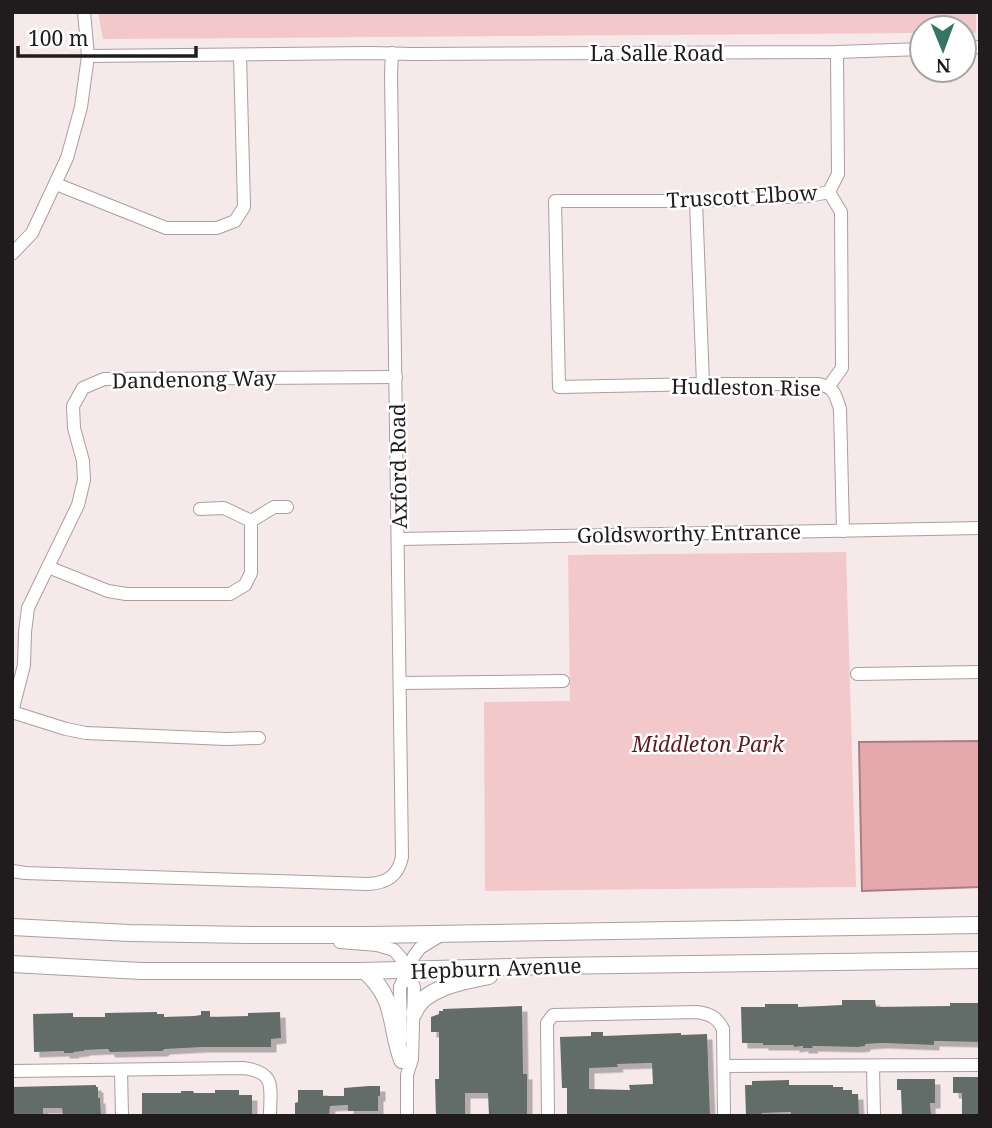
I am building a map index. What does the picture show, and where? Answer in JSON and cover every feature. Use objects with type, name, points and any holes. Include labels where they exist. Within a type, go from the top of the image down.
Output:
[{"type":"main road","name":"Hepburn Avenue","points":[[12,927],[250,935],[980,925]]},
{"type":"main road","name":"Hepburn Avenue","points":[[12,964],[141,971],[407,971],[547,966],[980,960]]},
{"type":"main road","points":[[414,1013],[421,1001],[451,984],[547,966]]},
{"type":"main road","points":[[365,971],[381,988],[387,1001],[395,1041],[404,1067]]},
{"type":"street","points":[[12,254],[32,233],[68,158],[81,107],[88,57],[84,12]]},
{"type":"street","name":"La Salle Road","points":[[88,57],[908,49]]},
{"type":"street","name":"Truscott Elbow","points":[[559,387],[555,201],[696,201],[809,197],[830,192],[838,174],[837,51]]},
{"type":"street","name":"Axford Road","points":[[12,871],[368,884],[385,882],[394,876],[400,866],[399,539],[392,53]]},
{"type":"street","points":[[56,184],[166,228],[217,228],[235,221],[244,206],[240,55]]},
{"type":"street","points":[[829,386],[842,368],[841,212],[830,192]]},
{"type":"street","points":[[696,201],[703,384]]},
{"type":"street","name":"Dandenong Way","points":[[12,712],[24,665],[28,608],[78,505],[84,480],[83,461],[74,428],[73,406],[83,388],[104,379],[396,377]]},
{"type":"street","name":"Hudleston Rise","points":[[559,387],[703,384],[829,386],[840,409],[843,531]]},
{"type":"street","points":[[251,520],[274,508],[287,507]]},
{"type":"street","points":[[200,509],[224,508],[251,520]]},
{"type":"street","points":[[48,566],[108,591],[126,594],[230,594],[245,585],[251,573],[251,520]]},
{"type":"street","name":"Goldsworthy Entrance","points":[[399,539],[980,528]]},
{"type":"street","points":[[857,674],[980,672]]},
{"type":"street","points":[[400,683],[563,681]]},
{"type":"street","points":[[12,712],[86,733],[259,738]]},
{"type":"street","points":[[407,1116],[400,987],[420,948],[444,934]]},
{"type":"street","points":[[250,935],[377,945],[387,947],[398,954],[414,986],[412,1059],[404,1067]]},
{"type":"street","points":[[548,1116],[547,1023],[553,1015],[697,1012],[710,1014],[719,1021],[723,1029],[724,1116]]},
{"type":"street","points":[[724,1066],[980,1065]]},
{"type":"street","points":[[873,1066],[874,1116]]},
{"type":"street","points":[[12,1071],[254,1069],[268,1078],[270,1116]]},
{"type":"street","points":[[121,1070],[122,1116]]},
{"type":"green space","points":[[98,12],[976,12],[908,14],[908,33],[103,39]]},
{"type":"green space","name":"Middleton Park","points":[[846,552],[856,887],[485,891],[484,702],[570,701],[568,555]]},
{"type":"shaded area","points":[[980,741],[980,887],[862,891],[859,742]]},
{"type":"building","points":[[842,1000],[875,1000],[876,1007],[980,1003],[980,1042],[934,1041],[934,1045],[883,1043],[858,1047],[812,1046],[813,1048],[742,1043],[741,1007],[765,1007],[765,1004],[798,1004],[798,1007],[842,1005]]},
{"type":"building","points":[[522,1006],[527,1116],[489,1116],[488,1093],[465,1093],[465,1116],[436,1116],[435,1079],[439,1079],[439,1032],[431,1032],[431,1017],[443,1009]]},
{"type":"building","points":[[201,1011],[210,1011],[210,1017],[280,1012],[281,1038],[271,1039],[271,1047],[34,1052],[33,1014],[73,1013],[73,1017],[105,1017],[105,1013],[157,1012],[164,1014],[164,1017],[201,1015]]},
{"type":"building","points":[[591,1032],[603,1032],[603,1036],[707,1034],[710,1116],[567,1115],[567,1088],[562,1088],[560,1037],[591,1036]],"holes":[[[652,1063],[653,1084],[629,1085],[630,1090],[589,1089],[589,1068]]]},
{"type":"building","points":[[953,1077],[980,1077],[980,1116],[962,1116],[962,1093],[953,1093]]},
{"type":"building","points":[[897,1079],[935,1079],[935,1103],[930,1103],[931,1116],[902,1116],[901,1090],[897,1090]]},
{"type":"building","points":[[789,1080],[789,1085],[833,1085],[843,1087],[843,1090],[852,1090],[852,1094],[858,1094],[859,1116],[791,1116],[791,1112],[746,1115],[745,1085],[752,1085],[752,1081]]},
{"type":"building","points":[[96,1085],[101,1116],[63,1116],[62,1108],[43,1108],[43,1116],[12,1116],[14,1087]]},
{"type":"building","points":[[380,1086],[378,1111],[348,1111],[348,1105],[330,1106],[329,1116],[295,1116],[298,1090],[323,1090],[323,1096],[344,1096],[344,1088]]},
{"type":"building","points":[[215,1090],[239,1090],[239,1095],[252,1095],[252,1116],[142,1116],[142,1093],[215,1093]]}]
